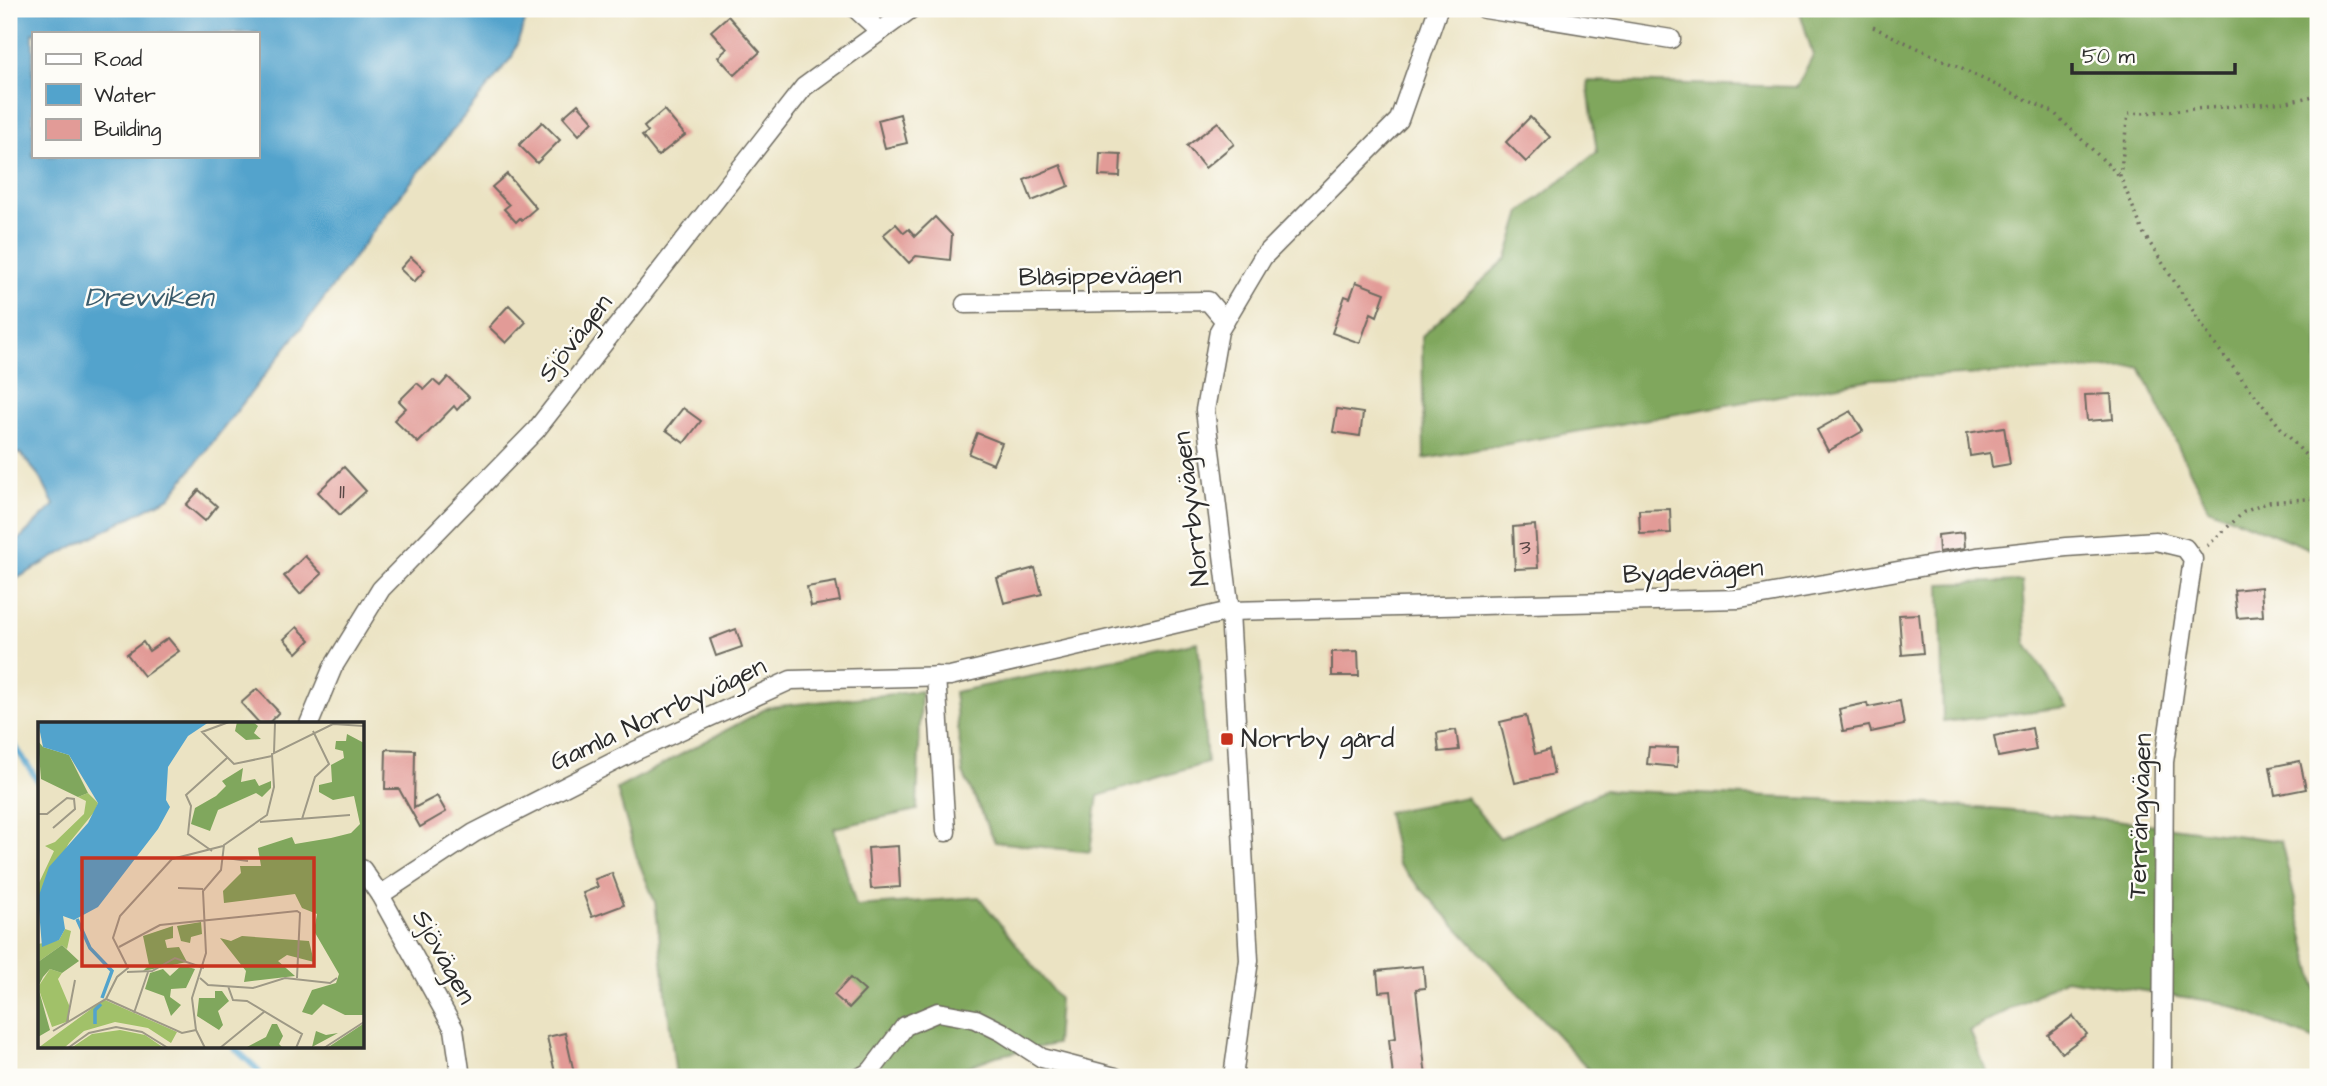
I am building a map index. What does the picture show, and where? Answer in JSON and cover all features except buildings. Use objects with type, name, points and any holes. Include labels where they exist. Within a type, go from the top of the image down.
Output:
[{"type":"street","points":[[856,9],[880,31]]},
{"type":"street","name":"Sjövägen","points":[[310,722],[333,667],[381,589],[536,430],[804,87],[911,9]]},
{"type":"street","name":"Norrbyvägen","points":[[1233,1077],[1249,960],[1230,611],[1205,410],[1219,331],[1263,257],[1399,120],[1438,9]]},
{"type":"street","points":[[1485,9],[1671,39]]},
{"type":"street","name":"Blåsippevägen","points":[[965,304],[1208,301],[1225,321]]},
{"type":"street","name":"Bygdevägen","points":[[1230,611],[1740,599],[1977,557],[2156,541],[2185,548],[2189,554]]},
{"type":"street","name":"Terrängvägen","points":[[2161,1077],[2164,762],[2190,586],[2193,559],[2189,554]]},
{"type":"street","name":"Gamla Norrbyvägen","points":[[380,895],[474,833],[635,751],[791,680],[950,676],[1230,611]]},
{"type":"street","points":[[936,676],[946,832]]},
{"type":"street","name":"Sjövägen","points":[[364,872],[380,895],[454,1029],[461,1077]]},
{"type":"street","points":[[861,1077],[871,1071],[905,1026],[938,1012],[976,1019],[1042,1058],[1115,1077]]},
{"type":"path","points":[[1873,27],[2053,112],[2120,176],[2144,234],[2213,341],[2281,428],[2318,469]]},
{"type":"path","points":[[2120,176],[2128,114],[2287,102],[2318,95]]},
{"type":"path","points":[[2189,554],[2205,547],[2244,512],[2269,502],[2318,498]]},
{"type":"green space","points":[[1799,9],[2318,9],[2318,552],[2208,508],[2140,367],[1873,379],[1424,459],[1422,336],[1507,258],[1521,212],[1597,152],[1587,81],[1797,87],[1813,55]]},
{"type":"green space","points":[[2022,581],[2026,643],[2067,707],[1943,722],[1940,584]]},
{"type":"green space","points":[[1198,642],[1207,763],[1098,796],[1090,852],[995,842],[963,773],[954,692]]},
{"type":"green space","points":[[921,691],[917,810],[834,828],[856,906],[979,897],[1059,999],[1056,1044],[996,1056],[940,1077],[676,1077],[655,902],[637,858],[617,789],[769,707]]},
{"type":"green space","points":[[1605,790],[1932,804],[2116,820],[2281,841],[2318,997],[2318,1041],[2223,1003],[2065,979],[1970,1031],[1989,1077],[1596,1077],[1398,864],[1387,812],[1466,797],[1500,838]]},
{"type":"water","name":"Drevviken","points":[[9,9],[530,9],[512,57],[390,208],[320,304],[170,497],[9,583],[9,549],[54,505],[40,477],[20,453],[9,457]]},
{"type":"waterway","points":[[9,737],[38,781]]},
{"type":"waterway","points":[[234,1048],[262,1077]]},
{"type":"place","name":"Norrby gård","points":[[1227,739]]}]
